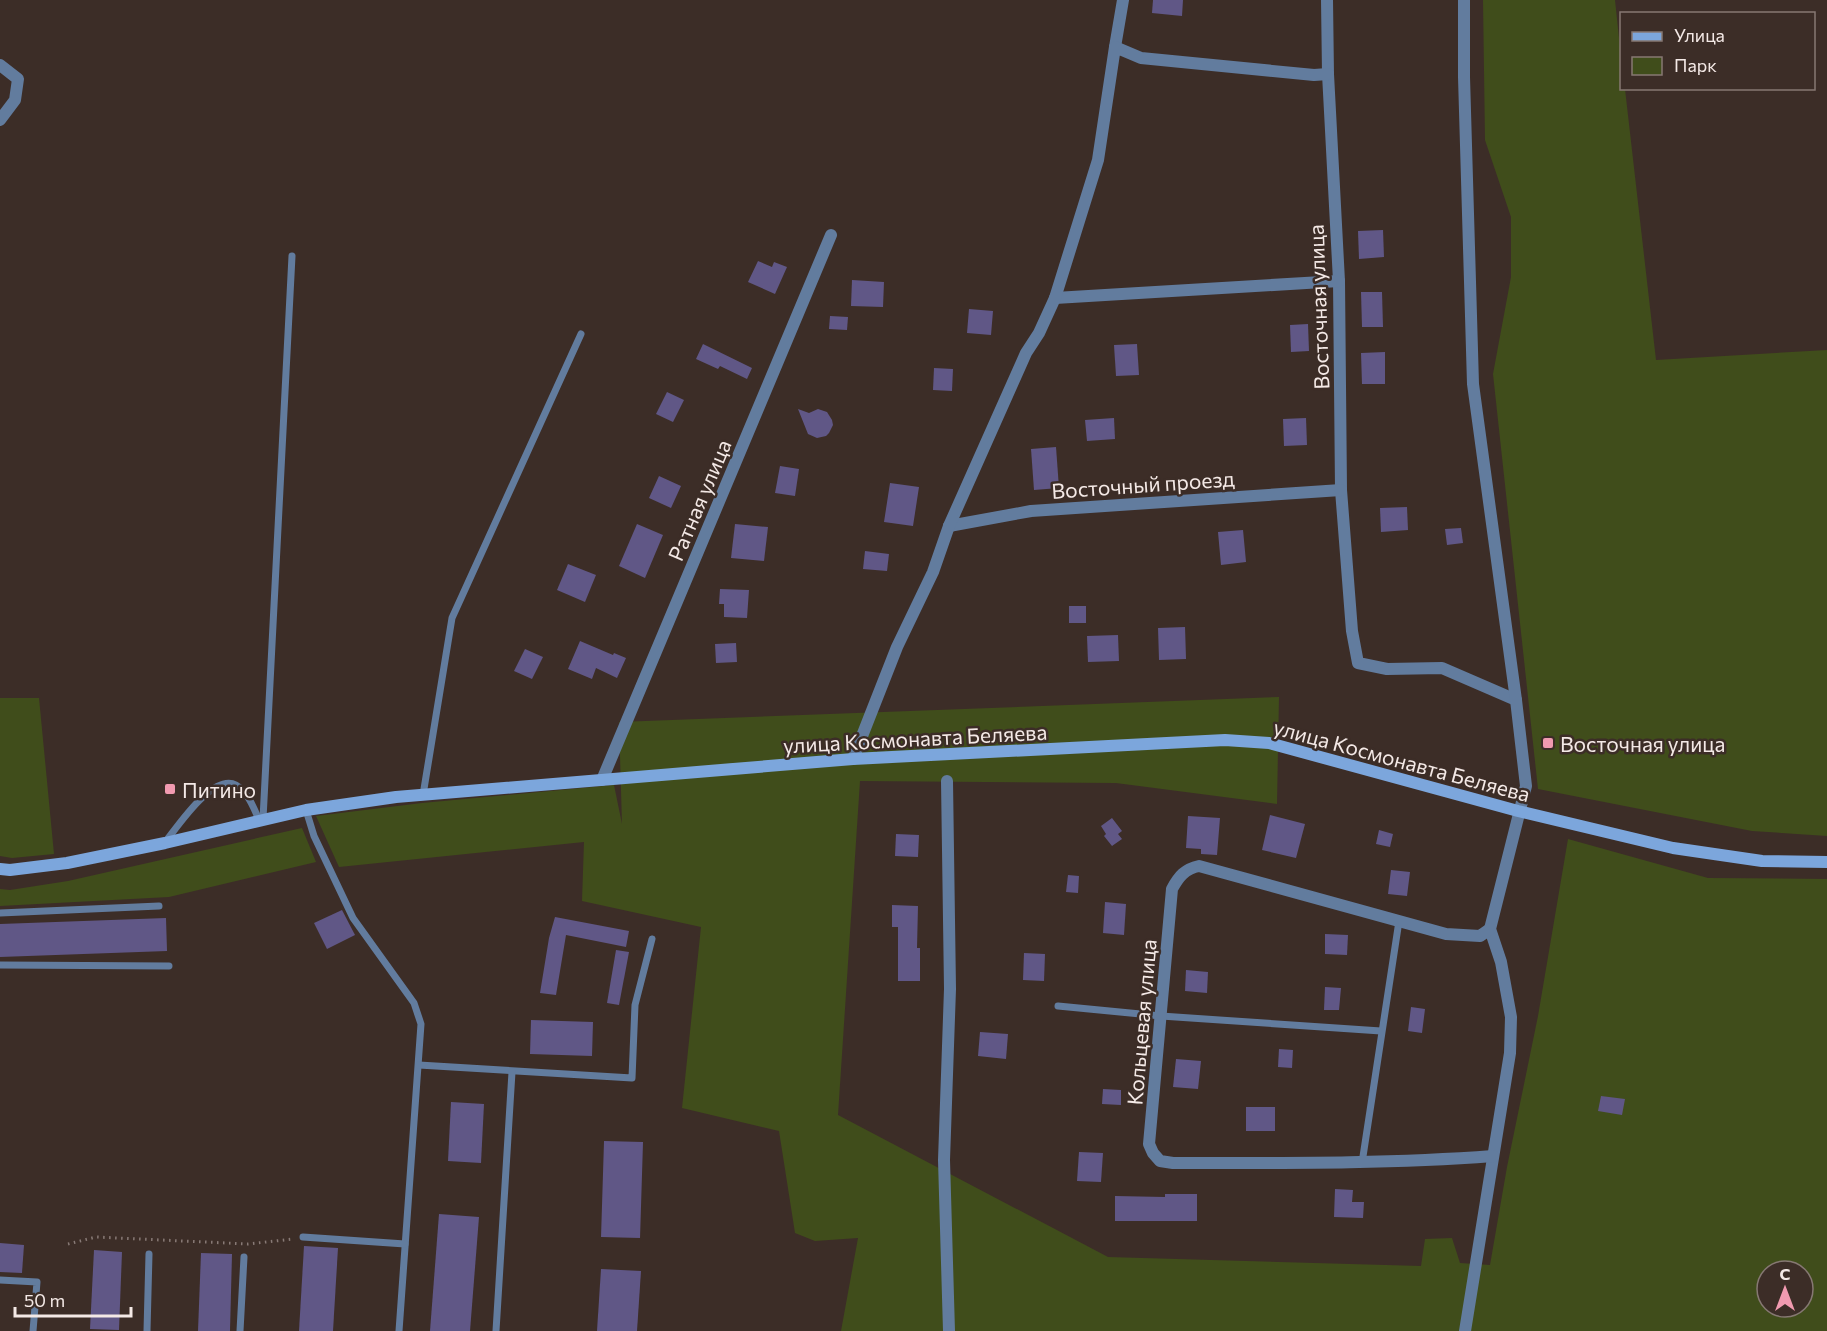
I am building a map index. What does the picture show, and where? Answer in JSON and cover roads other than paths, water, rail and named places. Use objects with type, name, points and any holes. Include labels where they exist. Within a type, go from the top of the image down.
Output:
[{"type":"street","points":[[853,759],[897,647],[933,572],[949,526],[1026,353],[1039,333],[1055,298],[1098,160],[1123,0]]},
{"type":"street","name":"Восточная улица","points":[[1327,0],[1328,74],[1339,281],[1341,490],[1352,631],[1358,663],[1387,669],[1442,668],[1516,700]]},
{"type":"street","points":[[1464,0],[1464,77],[1473,384],[1526,786],[1490,929],[1502,962],[1511,1017],[1510,1053],[1465,1331]]},
{"type":"street","points":[[1115,47],[1141,58],[1314,75],[1328,74]]},
{"type":"street","points":[[0,120],[15,100],[18,79],[1,66]]},
{"type":"street","name":"Ратная улица","points":[[602,780],[831,235]]},
{"type":"street","points":[[1055,298],[1339,281]]},
{"type":"street","name":"Восточный проезд","points":[[949,526],[1031,511],[1341,490]]},
{"type":"street","name":"улица Космонавта Беляева","points":[[0,869],[10,870],[67,863],[306,810],[423,795],[853,759],[1225,740],[1269,743],[1518,812],[1672,848],[1762,861],[1827,861]]},
{"type":"street","points":[[947,781],[950,989],[944,1160],[949,1331]]},
{"type":"street","name":"Кольцевая улица","points":[[1490,929],[1480,936],[1446,934],[1199,866],[1189,868],[1176,881],[1172,889],[1149,1144],[1153,1154],[1160,1161],[1362,1163],[1493,1156]]},
{"type":"lane","points":[[261,820],[292,256]]},
{"type":"lane","points":[[423,795],[452,618],[581,334]]},
{"type":"lane","points":[[165,843],[209,791],[226,782],[240,788],[261,820]]},
{"type":"lane","points":[[306,810],[314,836],[353,918],[414,1003],[421,1024],[399,1331]]},
{"type":"lane","points":[[0,914],[159,906]]},
{"type":"lane","points":[[1362,1163],[1399,921]]},
{"type":"lane","points":[[419,1065],[632,1078],[634,1005],[652,939]]},
{"type":"lane","points":[[0,965],[169,966]]},
{"type":"lane","points":[[1058,1006],[1161,1016],[1381,1031]]},
{"type":"lane","points":[[496,1331],[512,1072]]},
{"type":"lane","points":[[303,1238],[405,1244]]},
{"type":"lane","points":[[147,1331],[149,1254]]},
{"type":"lane","points":[[240,1331],[244,1257]]},
{"type":"lane","points":[[0,1280],[37,1282],[33,1331]]},
{"type":"place","name":"Восточная улица","points":[[1548,743]]},
{"type":"place","name":"Питино","points":[[170,789]]}]
